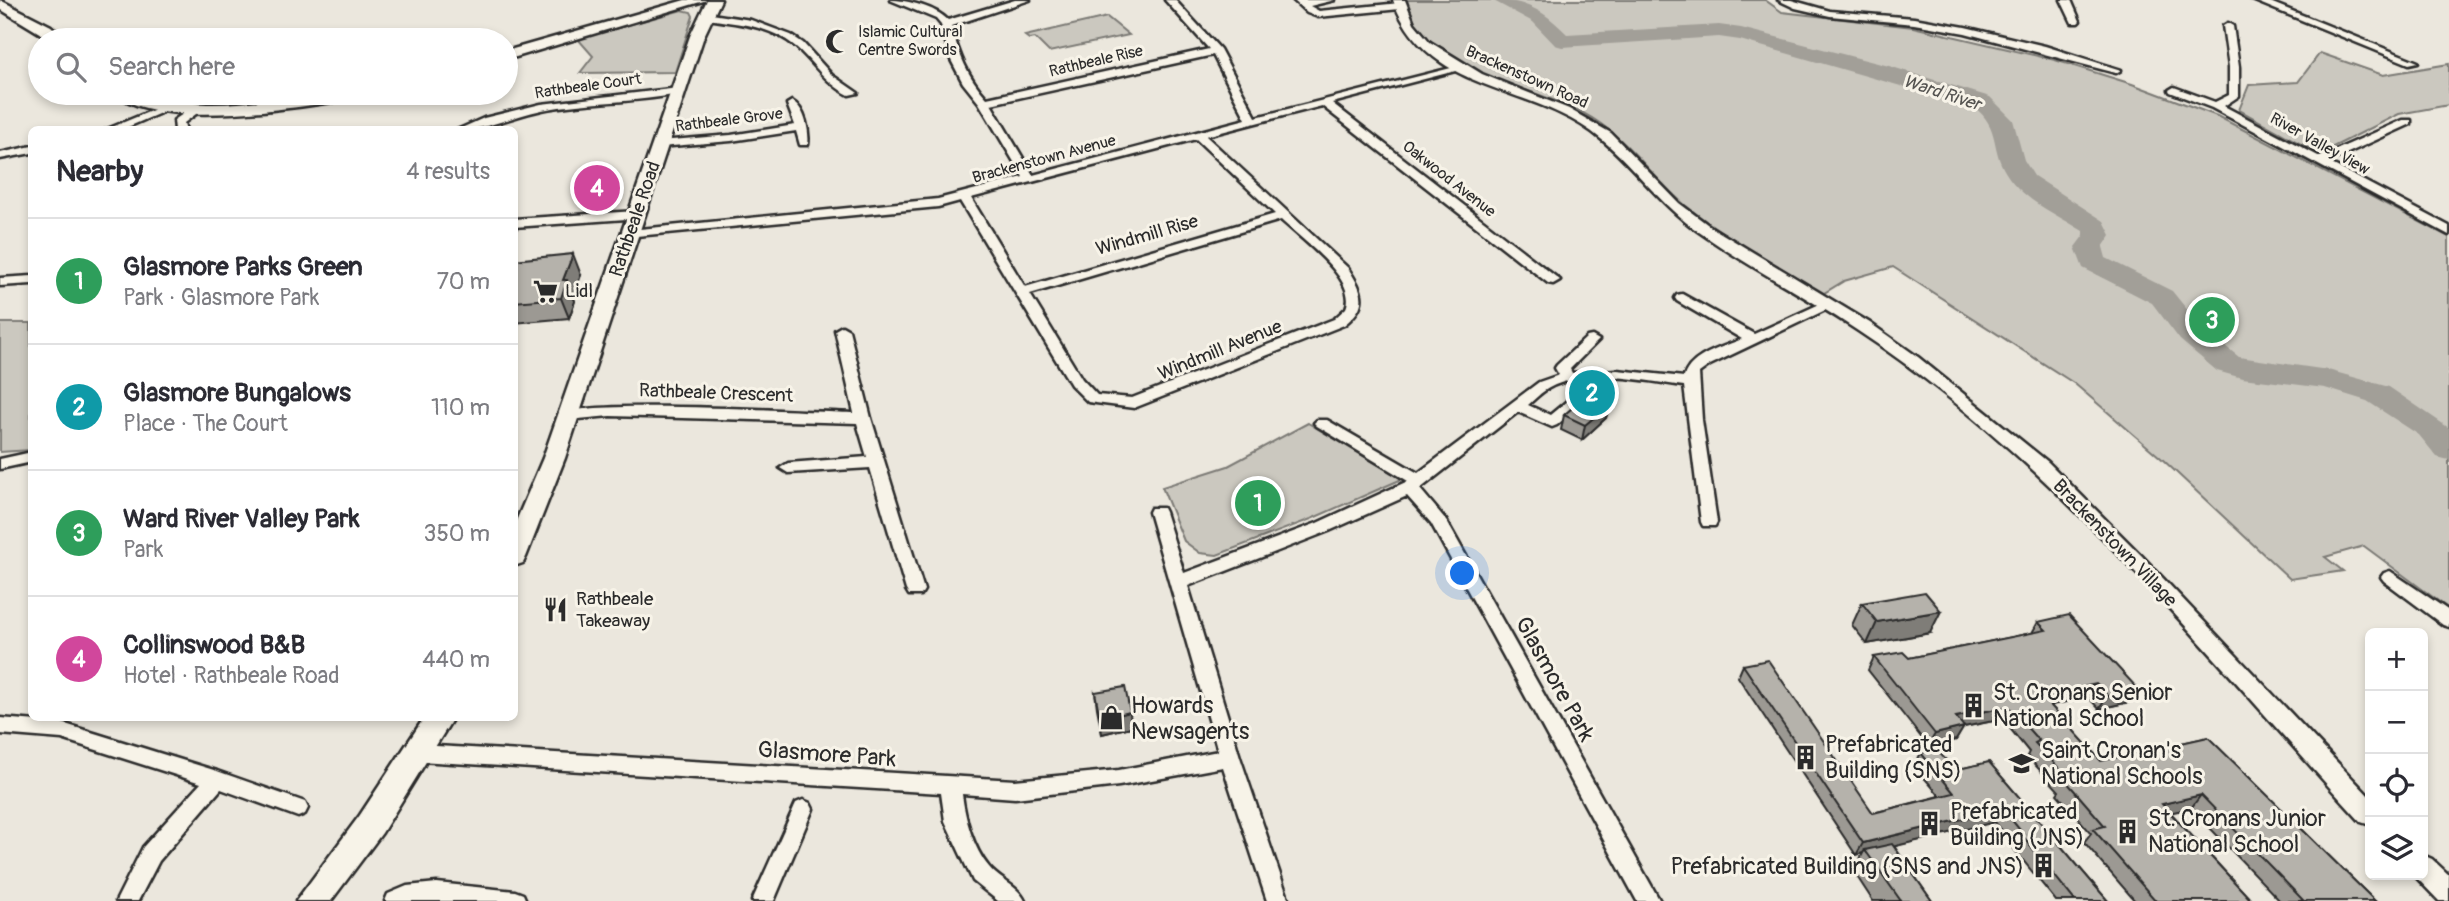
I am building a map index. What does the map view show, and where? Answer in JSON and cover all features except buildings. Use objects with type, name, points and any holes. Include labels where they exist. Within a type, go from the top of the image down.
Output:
[{"type":"main road","points":[[0,4],[39,28]]},
{"type":"main road","points":[[518,53],[706,5]]},
{"type":"main road","name":"Rathbeale Road","points":[[518,546],[568,415],[706,5]]},
{"type":"main road","points":[[174,105],[200,108],[273,105]]},
{"type":"main road","points":[[312,901],[371,824],[437,721]]},
{"type":"street","points":[[895,0],[939,17],[946,24],[956,60],[968,83],[984,102],[1030,179]]},
{"type":"street","points":[[946,24],[1025,0]]},
{"type":"street","points":[[1170,0],[1216,51],[1253,121]]},
{"type":"street","points":[[1300,2],[1330,0]]},
{"type":"street","points":[[1783,0],[1814,11],[1916,21],[2045,49],[2116,70]]},
{"type":"street","points":[[2066,0],[2075,21]]},
{"type":"street","points":[[2260,1],[2277,0]]},
{"type":"street","points":[[2260,1],[2413,62]]},
{"type":"street","points":[[1300,2],[1318,14],[1400,3]]},
{"type":"street","name":"Brackenstown Road","points":[[1400,3],[1413,32],[1458,67],[1587,123],[1606,136],[1674,206],[1750,258],[1829,305]]},
{"type":"street","points":[[706,5],[776,32],[808,55],[825,77],[853,93]]},
{"type":"street","points":[[2216,106],[2234,96],[2234,67],[2228,26]]},
{"type":"street","name":"Rathbeale Rise","points":[[984,102],[1216,51]]},
{"type":"street","name":"Brackenstown Avenue","points":[[518,223],[633,224],[908,208],[964,197],[1458,67]]},
{"type":"street","name":"River Valley View","points":[[2174,90],[2216,106],[2449,231]]},
{"type":"street","name":"Rathbeale Court","points":[[475,126],[524,111],[618,96],[679,91]]},
{"type":"street","name":"Oakwood Avenue","points":[[1325,103],[1553,280]]},
{"type":"street","name":"Rathbeale Grove","points":[[792,104],[802,127],[804,143]]},
{"type":"street","points":[[120,126],[174,105]]},
{"type":"street","points":[[179,126],[200,108]]},
{"type":"street","points":[[2318,162],[2407,122]]},
{"type":"street","name":"Rathbeale Grove","points":[[660,144],[731,138],[802,127]]},
{"type":"street","name":"Windmill Avenue","points":[[964,197],[1076,382],[1093,399],[1134,403],[1339,322],[1352,312],[1356,302],[1355,288],[1343,271],[1198,135]]},
{"type":"street","points":[[0,169],[3,155],[28,150]]},
{"type":"street","name":"Windmill Rise","points":[[1022,292],[1284,215]]},
{"type":"street","points":[[0,282],[28,280]]},
{"type":"street","points":[[1682,298],[1753,339]]},
{"type":"street","points":[[1709,522],[1690,382],[1698,365],[1829,305]]},
{"type":"street","name":"Brackenstown Village","points":[[1829,305],[1912,361],[2065,488],[2365,809]]},
{"type":"street","points":[[842,330],[863,418],[915,590]]},
{"type":"street","points":[[1567,376],[1562,368],[1592,340]]},
{"type":"street","points":[[1179,582],[1322,527],[1414,484],[1544,385],[1567,376],[1600,371],[1690,382]]},
{"type":"street","points":[[1517,406],[1552,422],[1578,399]]},
{"type":"street","name":"Rathbeale Crescent","points":[[568,415],[610,411],[863,418]]},
{"type":"street","name":"Glasmore Park","points":[[1321,423],[1414,484],[1438,520],[1649,901]]},
{"type":"street","points":[[0,464],[28,458]]},
{"type":"street","points":[[788,468],[876,462]]},
{"type":"street","points":[[1157,512],[1230,757],[1278,901]]},
{"type":"street","points":[[2390,577],[2449,620]]},
{"type":"street","points":[[0,726],[62,732],[217,779],[298,808]]},
{"type":"street","name":"Glasmore Park","points":[[419,753],[635,765],[951,788],[1016,789],[1119,778],[1230,757]]},
{"type":"street","points":[[127,901],[151,854],[217,779]]},
{"type":"street","points":[[951,788],[955,821],[981,874],[1014,901]]},
{"type":"street","points":[[763,901],[803,809]]},
{"type":"street","points":[[2428,872],[2449,893]]},
{"type":"street","points":[[396,901],[402,897],[437,894],[515,901]]},
{"type":"shaded area","points":[[1407,0],[1765,0],[1782,12],[1913,27],[2055,60],[2132,84],[2217,116],[2449,237],[2449,609],[2364,546],[2325,557],[2343,571],[2290,579],[2161,458],[2075,384],[1893,267],[1844,281],[1824,293],[1701,218],[1672,193],[1625,144],[1598,122],[1561,103],[1480,72],[1454,59],[1432,43],[1415,24]]},
{"type":"shaded area","points":[[682,10],[691,12],[693,16],[675,72],[580,73],[593,56],[578,39]]},
{"type":"shaded area","points":[[1107,17],[1129,35],[1049,52],[1035,38],[1029,39],[1025,36]]},
{"type":"shaded area","points":[[2320,53],[2383,75],[2449,64],[2449,105],[2399,114],[2319,154],[2239,110],[2249,85],[2298,82]]},
{"type":"shaded area","points":[[0,323],[28,323],[28,450],[0,452]]},
{"type":"shaded area","points":[[1308,423],[1402,479],[1311,519],[1217,555],[1200,553],[1184,541],[1162,487],[1228,466]]},
{"type":"waterway","name":"Ward River","points":[[1502,0],[1540,18],[1562,41],[1719,31],[1741,34],[1881,71],[1982,102],[2001,120],[2012,160],[2025,181],[2050,200],[2095,227],[2098,235],[2089,247],[2093,262],[2162,297],[2191,334],[2228,364],[2242,369],[2328,379],[2378,394],[2431,428],[2449,449]]},
{"type":"place","name":"Islamic Cultural Centre Swords","points":[[838,41]]},
{"type":"place","name":"Collinswood B&B","points":[[597,188]]},
{"type":"place","name":"Lidl","points":[[545,291]]},
{"type":"place","name":"Ward River Valley Park","points":[[2212,320]]},
{"type":"place","name":"Glasmore Bungalows","points":[[1592,393]]},
{"type":"place","name":"Glasmore Parks Green","points":[[1258,503]]},
{"type":"place","name":"Rathbeale Takeaway","points":[[556,610]]},
{"type":"place","name":"St. Cronans Senior National School","points":[[1973,705]]},
{"type":"place","name":"Howards Newsagents","points":[[1111,718]]},
{"type":"place","name":"Prefabricated Building (SNS)","points":[[1805,757]]},
{"type":"place","name":"Saint Cronan's National Schools","points":[[2021,763]]},
{"type":"place","name":"Prefabricated Building (JNS)","points":[[1930,824]]},
{"type":"place","name":"St. Cronans Junior National School","points":[[2128,831]]},
{"type":"place","name":"Prefabricated Building (SNS and JNS)","points":[[2044,866]]}]
